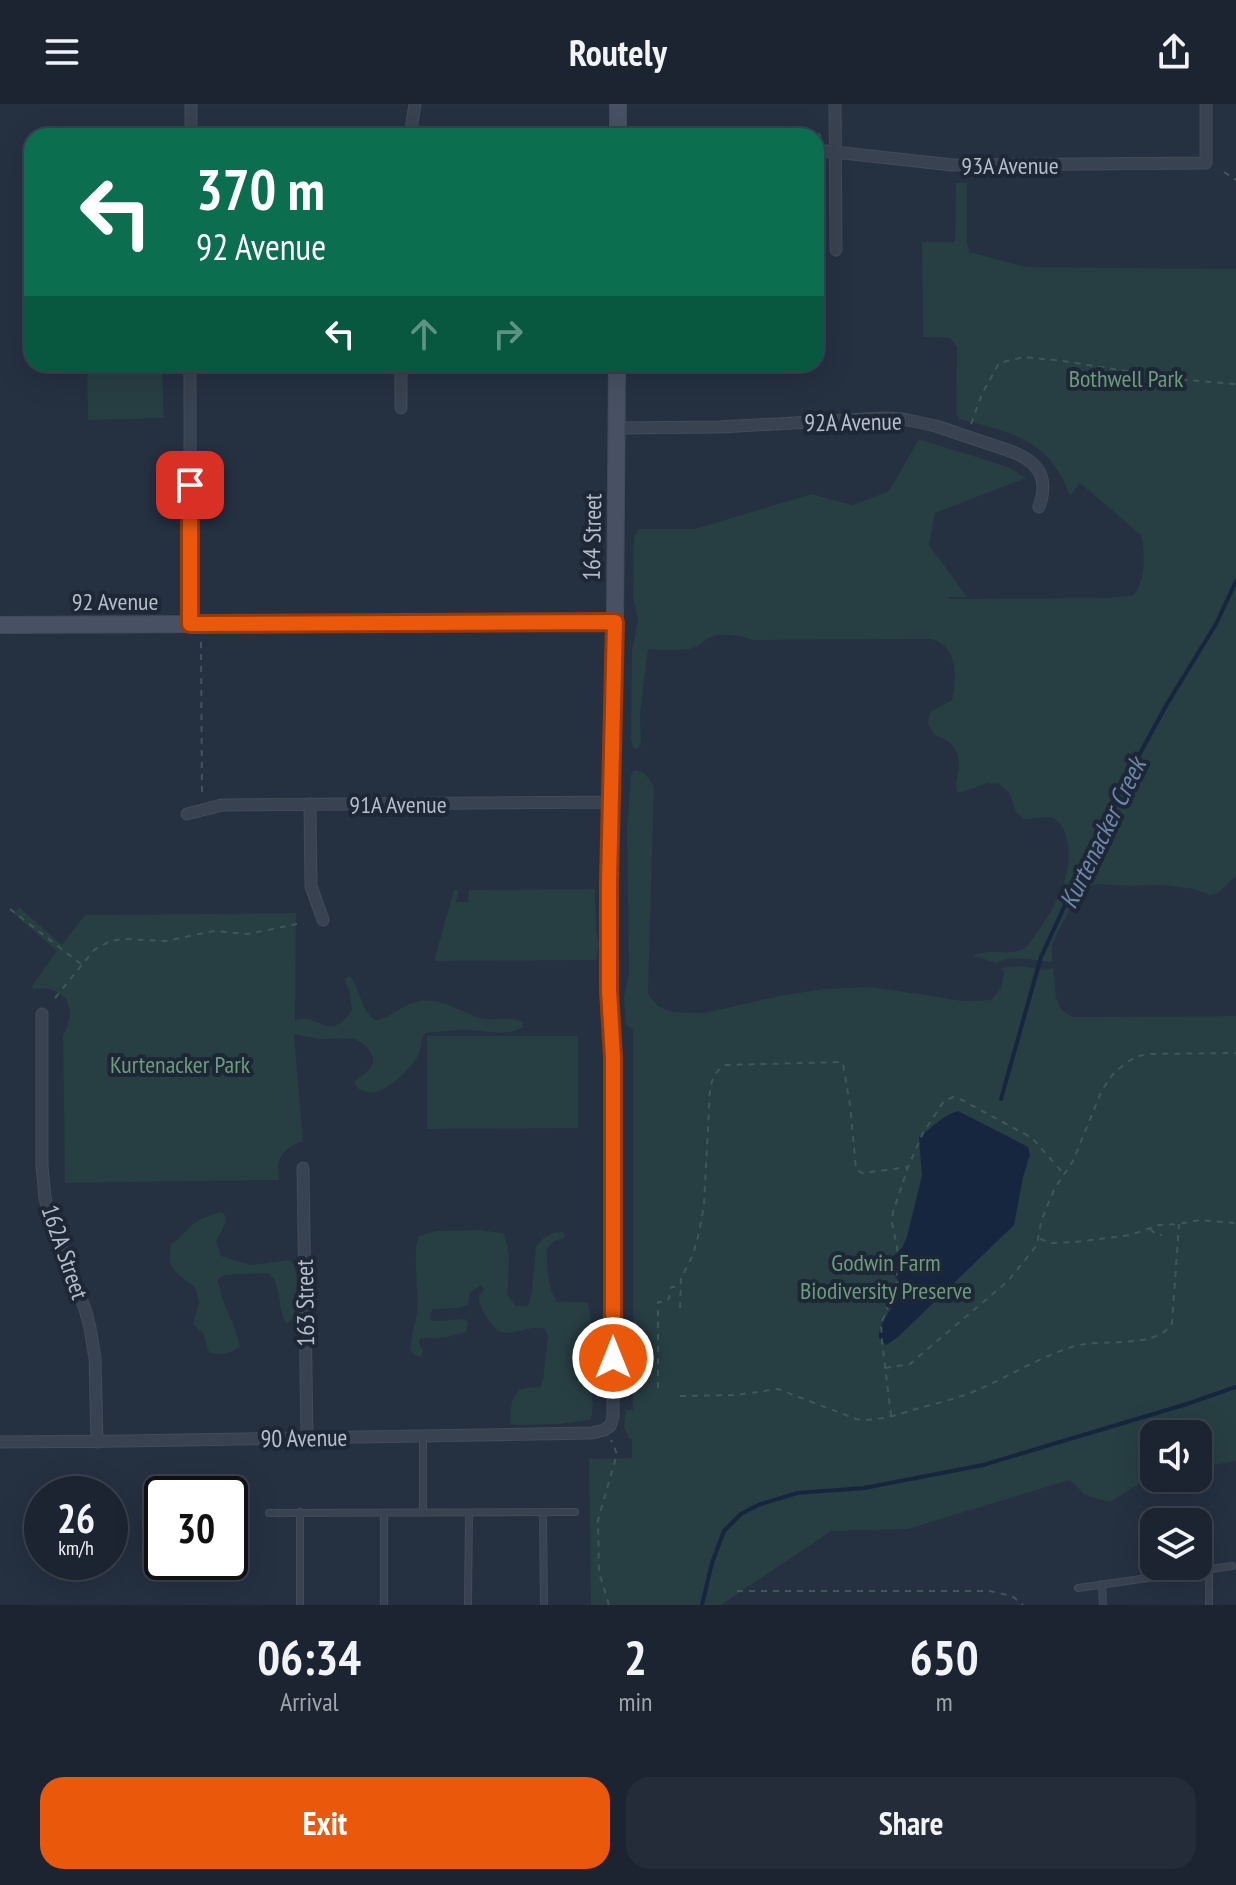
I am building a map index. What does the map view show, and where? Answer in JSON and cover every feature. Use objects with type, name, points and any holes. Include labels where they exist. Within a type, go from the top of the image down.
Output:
[{"type":"street","points":[[191,104],[191,128]]},
{"type":"street","points":[[411,128],[415,104]]},
{"type":"street","points":[[618,104],[618,128]]},
{"type":"street","points":[[835,104],[836,250]]},
{"type":"street","name":"93A Avenue","points":[[824,151],[952,165],[1206,163],[1206,104]]},
{"type":"street","points":[[190,372],[190,624]]},
{"type":"street","points":[[401,372],[401,408]]},
{"type":"street","name":"164 Street","points":[[608,1432],[612,1423],[613,1397],[613,1058],[609,990],[617,372]]},
{"type":"street","name":"92A Avenue","points":[[617,428],[885,418],[919,422],[1027,458],[1036,467],[1044,487],[1039,507]]},
{"type":"street","name":"92 Avenue","points":[[0,625],[615,622]]},
{"type":"street","name":"91A Avenue","points":[[187,814],[222,805],[610,802]]},
{"type":"street","points":[[310,804],[311,886],[323,920]]},
{"type":"street","name":"162A Street","points":[[42,1014],[40,1045],[45,1198],[90,1328],[95,1358],[97,1442]]},
{"type":"street","name":"163 Street","points":[[303,1168],[307,1438]]},
{"type":"street","name":"90 Avenue","points":[[0,1442],[608,1432]]},
{"type":"lane","points":[[423,1436],[423,1513]]},
{"type":"lane","points":[[300,1512],[300,1605]]},
{"type":"lane","points":[[269,1513],[575,1512]]},
{"type":"lane","points":[[384,1513],[384,1605]]},
{"type":"lane","points":[[468,1605],[469,1513]]},
{"type":"lane","points":[[543,1513],[544,1605]]},
{"type":"lane","points":[[1212,1569],[1232,1566]]},
{"type":"lane","points":[[1078,1588],[1140,1579]]},
{"type":"lane","points":[[1209,1580],[1209,1605]]},
{"type":"lane","points":[[1102,1584],[1103,1605]]},
{"type":"path","points":[[1224,172],[1236,180]]},
{"type":"path","points":[[971,424],[982,394],[999,363],[1024,357],[1176,379],[1236,384]]},
{"type":"path","points":[[201,642],[202,796]]},
{"type":"path","points":[[10,909],[81,964]]},
{"type":"path","points":[[55,998],[81,964],[100,946],[116,940],[166,941],[214,931],[248,934],[297,924]]},
{"type":"path","points":[[885,1368],[910,1364],[1008,1281],[1032,1252],[1055,1188],[1073,1161],[1102,1090],[1113,1074],[1138,1056],[1236,1053]]},
{"type":"path","points":[[680,1308],[681,1278],[693,1255],[702,1223],[710,1090],[720,1068],[726,1065],[841,1062],[850,1105],[856,1169],[862,1173],[908,1167]]},
{"type":"path","points":[[892,1417],[881,1324],[896,1287],[897,1249],[892,1216],[923,1133],[944,1101],[953,1097],[1032,1138],[1064,1175]]},
{"type":"path","points":[[1039,1239],[1052,1243],[1075,1242],[1130,1235],[1159,1225],[1200,1220],[1236,1223]]},
{"type":"path","points":[[680,1396],[736,1395],[778,1389],[856,1419],[892,1417],[976,1391],[1077,1345],[1154,1338],[1167,1331],[1172,1323],[1179,1224]]},
{"type":"path","points":[[1149,1229],[1162,1235]]},
{"type":"path","points":[[658,1388],[658,1302],[669,1298],[671,1287],[680,1287]]},
{"type":"path","points":[[608,1432],[617,1454],[598,1520],[599,1572],[609,1605]]},
{"type":"path","points":[[737,1591],[990,1591],[1012,1596],[1023,1605]]},
{"type":"green space","name":"Bothwell Park","points":[[956,183],[967,183],[967,244],[970,252],[1025,267],[1236,269],[1236,876],[1218,893],[1210,895],[1194,889],[1162,885],[1097,884],[1087,887],[1080,893],[1059,929],[1052,946],[1052,962],[1016,958],[996,963],[973,956],[1017,951],[1028,944],[1050,913],[1062,888],[1068,849],[1059,822],[1051,817],[1025,819],[1016,812],[1009,793],[999,784],[987,783],[957,792],[959,764],[955,748],[934,735],[928,723],[930,712],[952,700],[954,691],[955,672],[951,655],[939,643],[930,639],[753,640],[725,635],[714,636],[687,649],[648,649],[640,714],[641,745],[637,749],[633,748],[631,739],[632,651],[638,618],[633,598],[634,535],[637,529],[695,529],[811,494],[853,505],[889,491],[919,439],[1008,467],[1026,478],[935,513],[929,545],[967,597],[949,599],[1108,598],[1134,595],[1138,589],[1144,566],[1141,535],[1080,483],[1070,496],[1062,477],[1041,451],[1012,435],[959,419],[956,415],[957,347],[950,338],[923,337],[922,242],[955,242]]},
{"type":"green space","points":[[87,372],[162,372],[164,418],[88,420]]},
{"type":"green space","name":"Godwin Farm Biodiversity Preserve","points":[[634,770],[644,773],[654,787],[648,994],[658,1006],[672,1012],[704,1013],[823,989],[870,987],[962,1001],[991,1000],[1001,988],[1004,972],[1001,968],[1021,966],[1044,970],[1053,968],[1056,997],[1061,1010],[1073,1017],[1236,1016],[1236,1461],[1212,1465],[1212,1420],[1140,1420],[1140,1484],[1110,1502],[1085,1495],[1070,1480],[908,1529],[831,1531],[721,1605],[591,1605],[589,1459],[632,1458],[632,1439],[624,1427],[626,1410],[633,1410],[633,1030],[626,1024],[624,998],[629,972],[627,831],[631,775]]},
{"type":"green space","points":[[595,889],[599,945],[596,960],[434,961],[454,890],[458,890],[456,902],[468,902],[469,890]]},
{"type":"green space","name":"Kurtenacker Park","points":[[19,907],[62,945],[85,915],[296,913],[295,1021],[309,1019],[329,1026],[344,1020],[352,1010],[345,979],[350,976],[366,1010],[375,1020],[424,1000],[449,1005],[480,1018],[518,1020],[523,1022],[523,1027],[502,1033],[466,1030],[426,1033],[417,1057],[408,1069],[389,1086],[371,1093],[357,1088],[355,1082],[373,1063],[371,1054],[359,1041],[294,1034],[303,1141],[290,1147],[279,1160],[280,1180],[65,1183],[63,1035],[70,1016],[69,1007],[61,994],[53,990],[33,989],[32,986],[57,951],[14,914]]},
{"type":"green space","points":[[427,1036],[578,1036],[578,1128],[427,1129]]},
{"type":"green space","points":[[221,1212],[226,1216],[226,1222],[216,1242],[221,1256],[250,1265],[289,1260],[293,1263],[297,1278],[294,1318],[287,1324],[276,1285],[268,1273],[225,1275],[218,1279],[240,1347],[221,1354],[209,1352],[203,1333],[193,1324],[199,1302],[196,1289],[175,1271],[170,1254],[171,1244],[191,1226]]},
{"type":"green space","points":[[436,1231],[503,1233],[509,1256],[508,1296],[516,1306],[528,1306],[536,1246],[551,1234],[563,1232],[565,1235],[546,1250],[548,1276],[557,1302],[588,1303],[593,1404],[590,1420],[561,1424],[510,1423],[514,1396],[524,1388],[540,1387],[548,1336],[545,1329],[540,1328],[512,1333],[498,1330],[480,1305],[479,1297],[484,1289],[480,1286],[470,1292],[468,1305],[433,1309],[430,1314],[430,1319],[434,1321],[464,1319],[468,1322],[466,1332],[420,1339],[421,1357],[410,1350],[417,1312],[416,1252],[419,1236]]},
{"type":"water","points":[[958,1111],[1028,1147],[1030,1155],[1014,1225],[886,1345],[879,1338],[879,1331],[900,1289],[891,1258],[902,1248],[907,1237],[922,1176],[919,1137]]},
{"type":"waterway","name":"Kurtenacker Creek","points":[[1001,1099],[1041,957],[1108,812],[1167,704],[1216,624],[1236,581]]},
{"type":"waterway","points":[[79,610],[151,610]]},
{"type":"waterway","points":[[702,1605],[724,1531],[741,1514],[758,1505],[797,1493],[864,1488],[983,1465],[1236,1387]]},
{"type":"route","points":[[190,485],[190,624],[615,622],[609,882],[609,990],[613,1058],[613,1358]]}]
